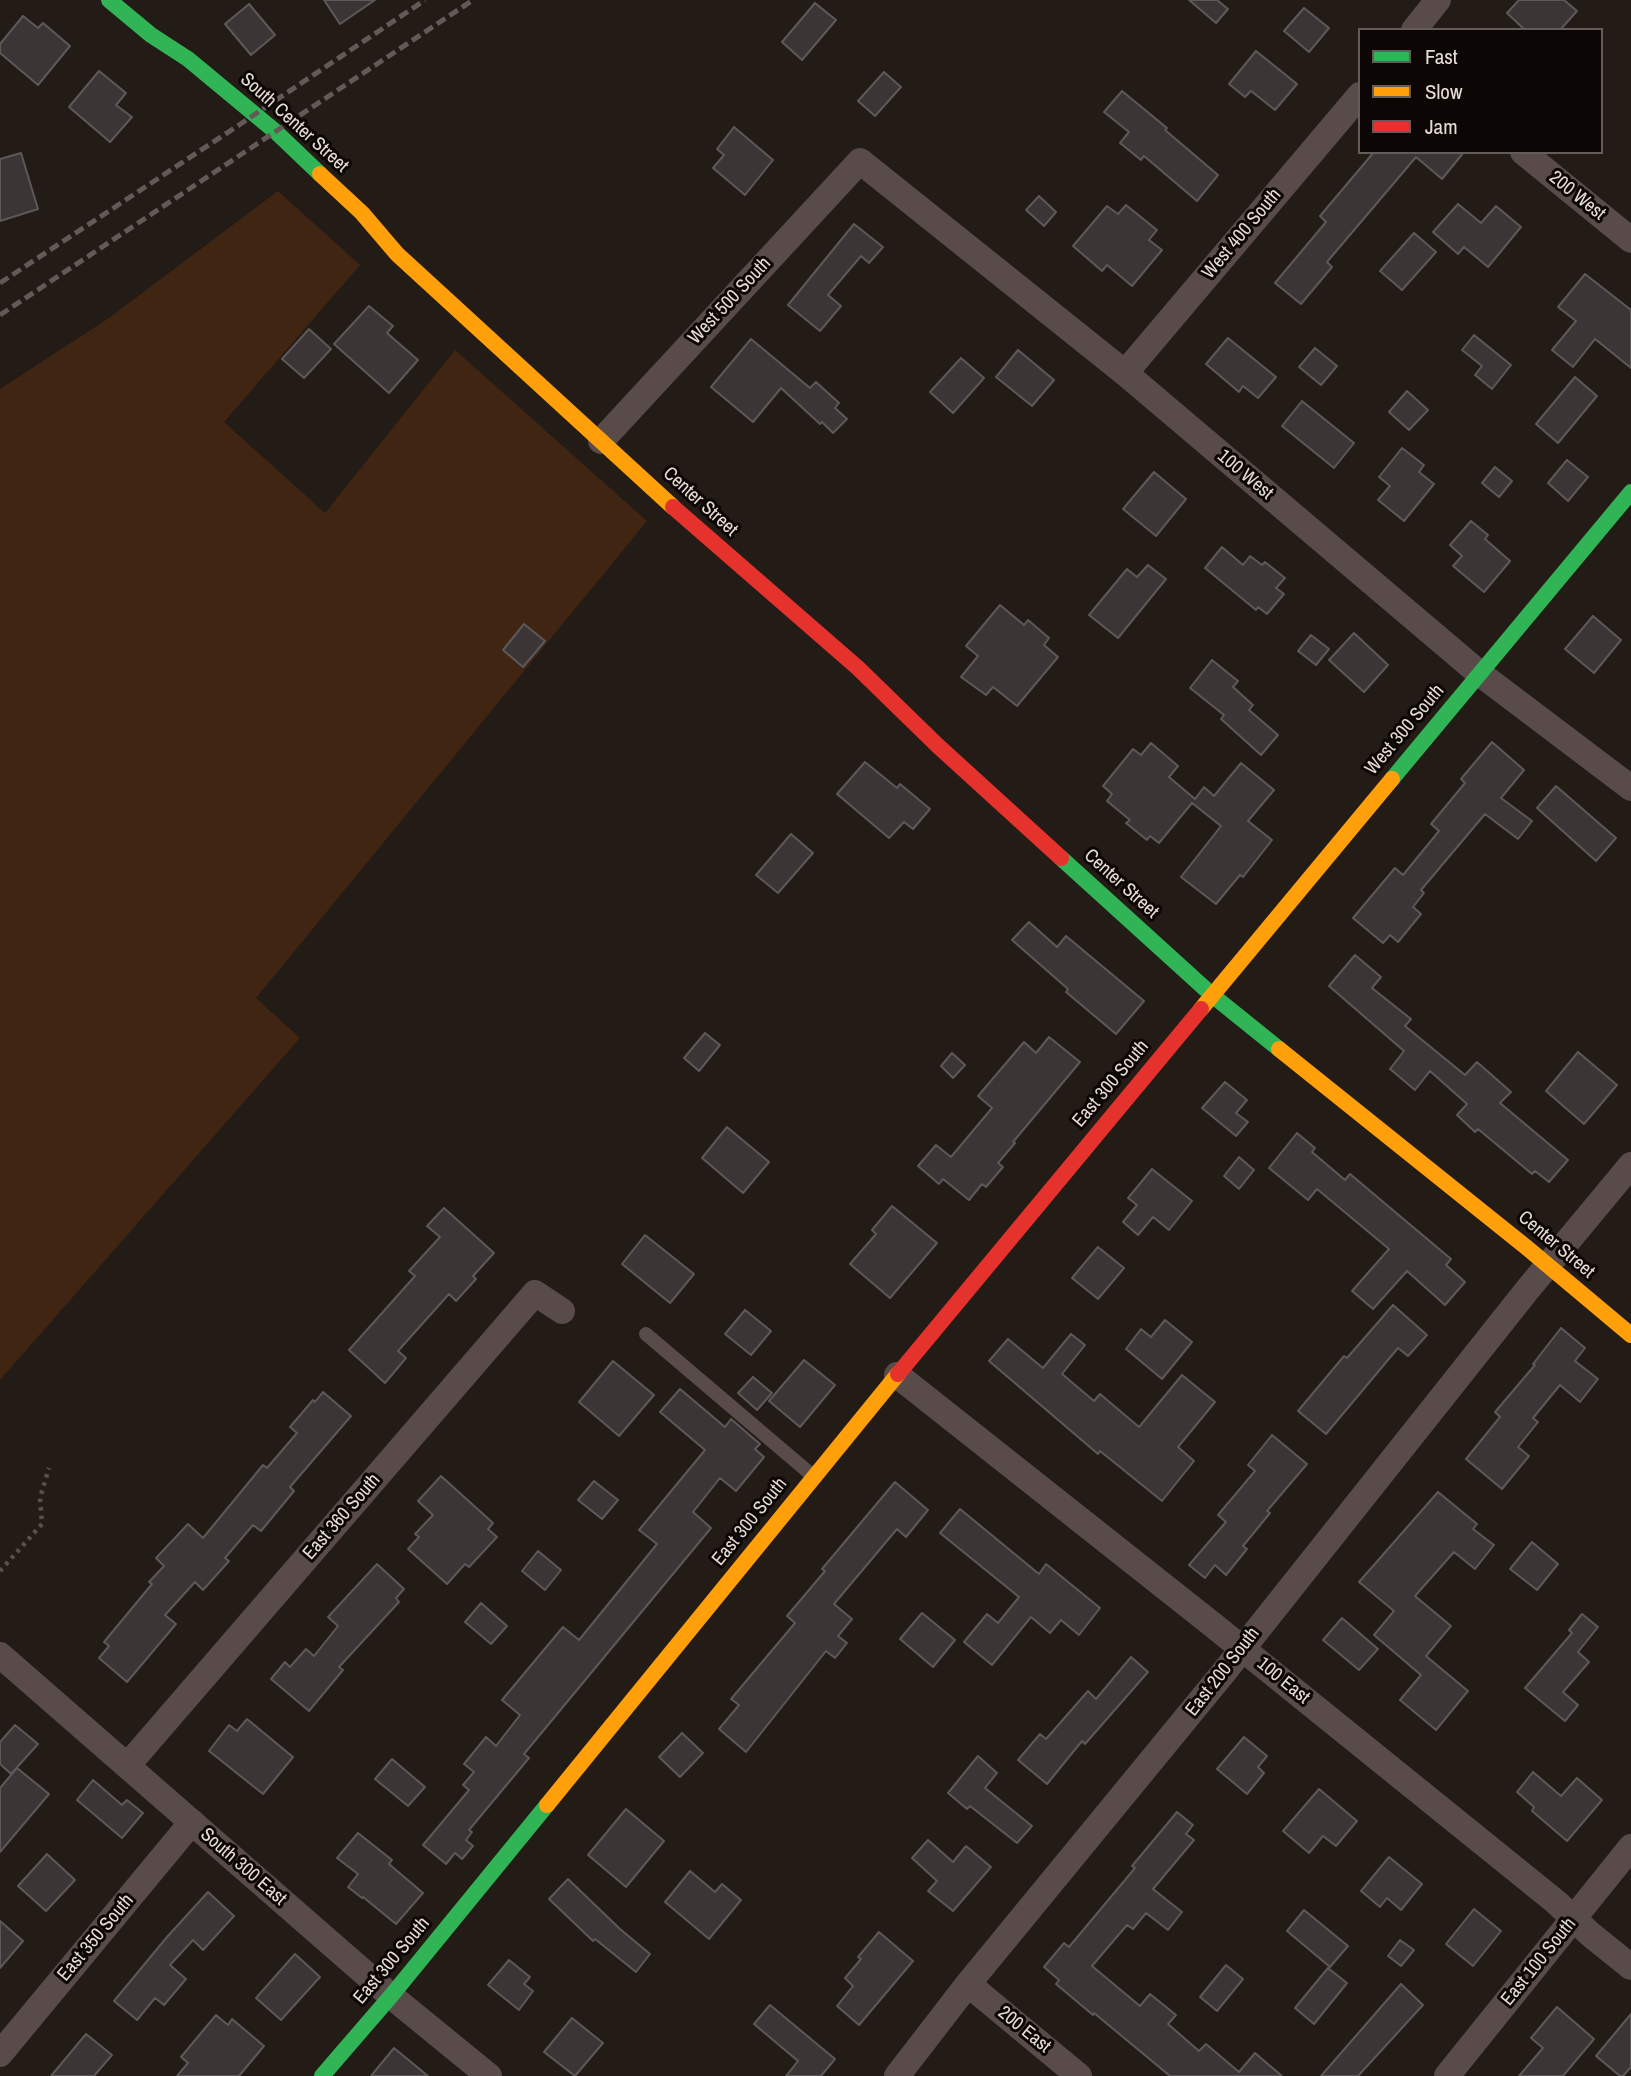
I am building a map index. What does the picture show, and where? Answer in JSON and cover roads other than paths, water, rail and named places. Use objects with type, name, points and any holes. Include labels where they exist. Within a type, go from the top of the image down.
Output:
[{"type":"street","name":"South Center Street","points":[[109,0],[151,35],[188,59],[276,132],[362,213],[397,254],[601,441]]},
{"type":"street","points":[[1416,28],[1438,0]]},
{"type":"street","name":"South Center Street","points":[[151,35],[183,72],[353,224],[397,254]]},
{"type":"street","name":"West 400 South","points":[[1125,373],[1358,97]]},
{"type":"street","name":"200 West","points":[[1525,154],[1631,240]]},
{"type":"street","name":"100 West","points":[[859,161],[1125,373],[1479,673],[1631,788]]},
{"type":"street","name":"West 500 South","points":[[601,441],[859,161]]},
{"type":"street","name":"Center Street","points":[[601,441],[858,668],[937,745],[1212,995],[1631,1335]]},
{"type":"street","name":"West 300 South","points":[[1212,995],[1631,492]]},
{"type":"street","name":"East 300 South","points":[[321,2076],[391,1996],[814,1476],[1212,995]]},
{"type":"street","name":"East 200 South","points":[[897,2076],[968,1984],[1631,1165]]},
{"type":"street","name":"East 360 South","points":[[127,1766],[535,1293],[562,1311]]},
{"type":"street","name":"100 East","points":[[897,1375],[1242,1648],[1631,1967]]},
{"type":"street","name":"South 300 East","points":[[0,1655],[391,1996],[489,2076]]},
{"type":"street","name":"East 350 South","points":[[0,2053],[192,1822]]},
{"type":"street","name":"East 100 South","points":[[1447,2076],[1631,1847]]},
{"type":"street","name":"200 East","points":[[968,1984],[1079,2076]]},
{"type":"lane","points":[[646,1334],[814,1476]]},
{"type":"railway","points":[[0,283],[425,0]]},
{"type":"railway","points":[[0,315],[473,0]]}]
